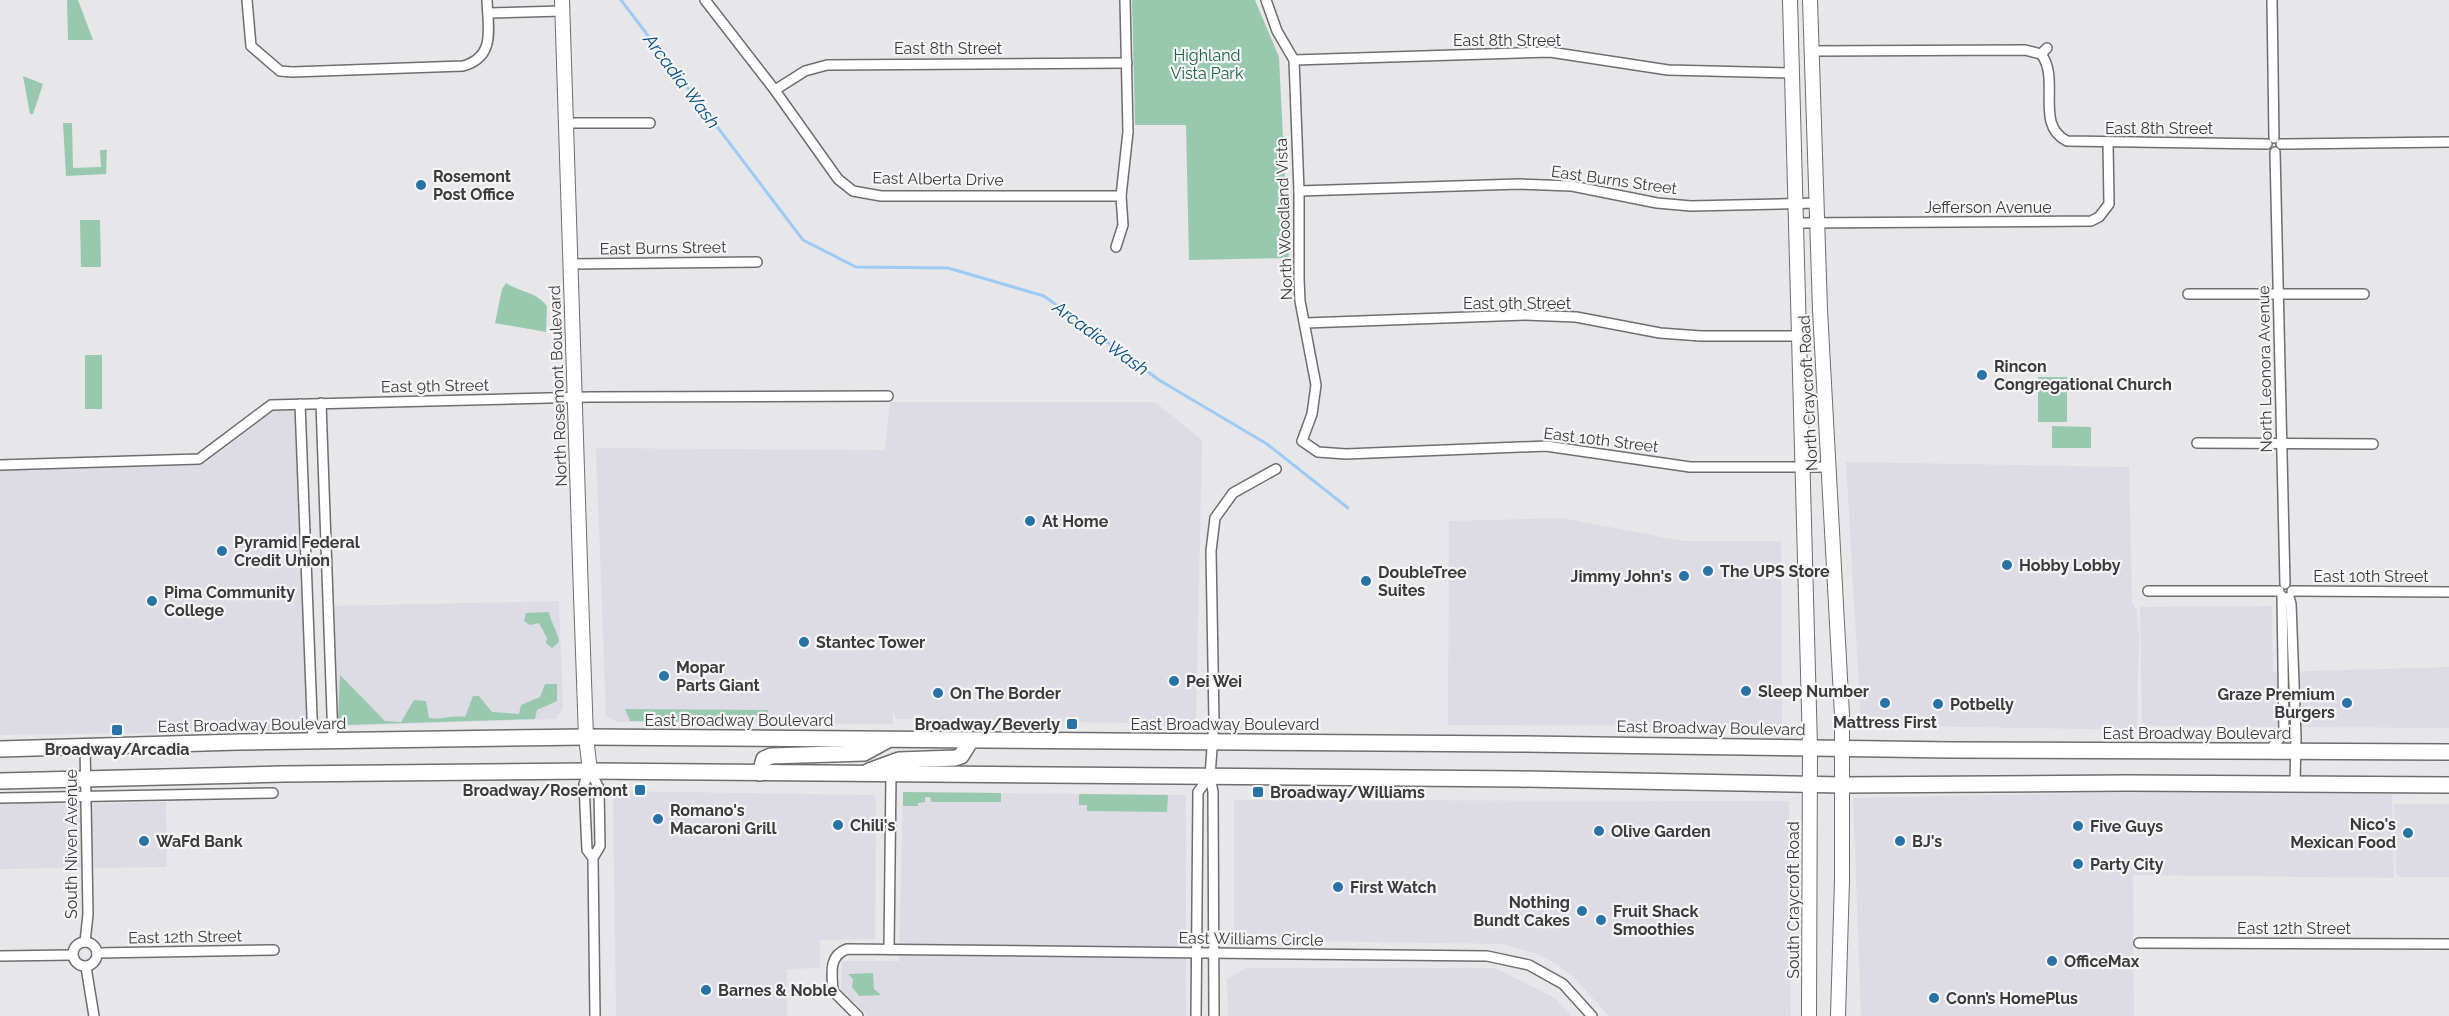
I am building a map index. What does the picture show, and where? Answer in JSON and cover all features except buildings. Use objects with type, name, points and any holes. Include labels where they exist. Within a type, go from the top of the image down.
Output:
[{"type":"main road","name":"North Craycroft Road","points":[[1790,0],[1797,203],[1798,336],[1810,784]]},
{"type":"main road","name":"North Craycroft Road","points":[[1810,0],[1817,224],[1838,630],[1842,785]]},
{"type":"main road","name":"North Rosemont Boulevard","points":[[562,5],[586,737],[590,771]]},
{"type":"main road","name":"East Broadway Boulevard","points":[[0,749],[586,737],[1212,741],[1841,749],[2449,752]]},
{"type":"main road","points":[[760,773],[764,759],[771,756],[864,753],[889,739]]},
{"type":"main road","points":[[861,774],[899,760],[955,758],[961,756],[971,740]]},
{"type":"main road","points":[[0,781],[590,771],[1210,776],[1842,785],[2449,785]]},
{"type":"main road","name":"South Craycroft Road","points":[[1809,1016],[1810,784]]},
{"type":"main road","points":[[1839,1016],[1842,785]]},
{"type":"street","points":[[247,0],[251,46],[280,71],[463,66],[482,63],[487,49],[487,0]]},
{"type":"street","points":[[524,0],[524,12]]},
{"type":"street","name":"East Alberta Drive","points":[[705,0],[775,90],[838,178],[853,191],[881,196],[1121,196]]},
{"type":"street","points":[[1116,247],[1123,225],[1121,196],[1128,132],[1125,0]]},
{"type":"street","name":"North Woodland Vista","points":[[1266,0],[1277,31],[1293,60],[1299,191],[1300,301],[1306,323],[1316,386],[1312,414],[1302,441]]},
{"type":"street","points":[[2272,0],[2274,142]]},
{"type":"street","points":[[488,13],[524,12],[562,5]]},
{"type":"street","name":"East 8th Street","points":[[1811,51],[2044,51],[2049,71],[2050,118],[2055,132],[2067,141],[2108,143],[2449,142]]},
{"type":"street","name":"East 8th Street","points":[[1293,60],[1550,52],[1668,70],[1792,73]]},
{"type":"street","name":"East 8th Street","points":[[775,90],[805,71],[827,65],[1127,63]]},
{"type":"street","points":[[566,123],[650,123]]},
{"type":"street","name":"North Leonora Avenue","points":[[2274,142],[2269,150],[2275,152],[2285,592],[2289,704],[2296,752],[2295,784]]},
{"type":"street","name":"Jefferson Avenue","points":[[1797,223],[2091,221],[2099,217],[2109,204],[2108,143]]},
{"type":"street","name":"East Burns Street","points":[[1299,191],[1518,184],[1572,186],[1657,203],[1691,206],[1817,203]]},
{"type":"street","name":"East Burns Street","points":[[570,264],[757,262]]},
{"type":"street","points":[[2188,294],[2278,296],[2364,294]]},
{"type":"street","name":"East 9th Street","points":[[1306,323],[1525,315],[1576,317],[1660,333],[1701,336],[1798,336]]},
{"type":"street","name":"East 9th Street","points":[[0,465],[199,459],[271,405],[576,397],[888,396]]},
{"type":"street","points":[[321,403],[333,741]]},
{"type":"street","points":[[300,404],[313,742]]},
{"type":"street","name":"East 10th Street","points":[[1302,441],[1318,452],[1346,454],[1546,446],[1690,467],[1828,467]]},
{"type":"street","points":[[2197,443],[2373,444]]},
{"type":"street","points":[[1214,1016],[1210,776],[1212,741],[1211,551],[1215,518],[1233,493],[1276,469]]},
{"type":"street","name":"East 10th Street","points":[[2148,591],[2449,592]]},
{"type":"street","name":"North Leonora Avenue","points":[[2270,751],[2284,733],[2289,704]]},
{"type":"street","name":"South Niven Avenue","points":[[85,746],[88,914],[85,942]]},
{"type":"street","points":[[590,771],[584,784],[587,850],[593,858]]},
{"type":"street","points":[[590,771],[599,788],[600,846],[593,858],[595,1016]]},
{"type":"street","points":[[889,949],[891,774]]},
{"type":"street","points":[[1196,1016],[1198,792],[1210,776]]},
{"type":"street","points":[[0,798],[273,793]]},
{"type":"street","points":[[85,942],[93,945],[97,953],[94,963],[86,967],[75,963],[72,955],[74,947],[85,942]]},
{"type":"street","name":"East 12th Street","points":[[2139,943],[2449,944]]},
{"type":"street","name":"East Williams Circle","points":[[858,1016],[833,991],[832,963],[836,956],[847,950],[889,949],[1488,956],[1529,965],[1563,984],[1592,1016]]},
{"type":"street","name":"East 12th Street","points":[[97,953],[274,950]]},
{"type":"street","points":[[0,956],[72,955]]},
{"type":"street","points":[[86,967],[94,1016]]},
{"type":"shaded area","points":[[890,402],[1155,402],[1202,440],[1196,724],[896,719],[893,711],[893,724],[617,722],[606,716],[596,448],[885,450]]},
{"type":"shaded area","name":"Pima Community College","points":[[298,408],[309,731],[0,735],[0,471],[206,463],[271,412]]},
{"type":"shaded area","points":[[1846,462],[2129,467],[2132,604],[2137,610],[2139,638],[2137,730],[1861,725]]},
{"type":"shaded area","points":[[1561,518],[1684,541],[1781,541],[1782,726],[1448,725],[1449,521]]},
{"type":"shaded area","points":[[559,601],[563,708],[556,719],[344,726],[338,719],[334,606]]},
{"type":"shaded area","points":[[2272,606],[2273,672],[2449,667],[2449,728],[2147,726],[2142,723],[2140,607]]},
{"type":"shaded area","points":[[616,791],[875,795],[875,939],[820,940],[820,968],[787,969],[787,1016],[616,1016],[613,795]]},
{"type":"shaded area","points":[[903,792],[1186,795],[1186,1016],[868,1016],[841,990],[842,961],[899,961]]},
{"type":"shaded area","points":[[2132,792],[2392,794],[2394,878],[2133,875],[2134,1016],[1861,1016],[1853,798]]},
{"type":"shaded area","points":[[1234,800],[1789,801],[1791,1016],[1609,1016],[1575,979],[1559,966],[1536,953],[1500,944],[1234,940]]},
{"type":"shaded area","points":[[53,802],[65,804],[166,802],[167,867],[0,869],[0,803]]},
{"type":"shaded area","points":[[2394,804],[2449,804],[2449,877],[2401,877],[2396,874]]},
{"type":"shaded area","points":[[1246,968],[1495,968],[1555,998],[1571,1016],[1228,1016],[1227,979]]},
{"type":"green space","points":[[67,0],[78,0],[93,40],[68,40]]},
{"type":"green space","name":"Highland Vista Park","points":[[1132,0],[1255,0],[1279,57],[1289,258],[1189,260],[1186,125],[1135,125]]},
{"type":"green space","points":[[23,76],[43,84],[33,114],[30,114]]},
{"type":"green space","points":[[63,123],[72,123],[73,168],[101,167],[100,150],[107,150],[106,174],[66,176]]},
{"type":"green space","points":[[80,220],[100,220],[101,267],[81,267]]},
{"type":"green space","points":[[506,283],[533,295],[547,306],[546,332],[495,323],[502,289]]},
{"type":"green space","points":[[85,355],[102,355],[102,409],[85,409]]},
{"type":"green space","points":[[2038,377],[2067,377],[2067,422],[2038,422]]},
{"type":"green space","points":[[2052,426],[2091,427],[2091,448],[2052,448]]},
{"type":"green space","points":[[549,612],[559,642],[552,648],[546,643],[547,638],[539,623],[530,625],[524,621],[526,613]]},
{"type":"green space","points":[[340,675],[385,721],[401,722],[414,700],[426,701],[429,718],[465,717],[473,696],[479,696],[492,712],[519,714],[521,705],[540,697],[545,684],[557,684],[557,701],[537,710],[535,719],[344,725],[338,719]]},
{"type":"green space","points":[[625,709],[768,710],[769,717],[751,715],[737,722],[630,721]]},
{"type":"green space","points":[[903,792],[1001,793],[1001,802],[931,802],[930,797],[925,797],[925,802],[918,803],[918,806],[903,806]]},
{"type":"green space","points":[[1079,794],[1168,795],[1167,812],[1087,811],[1087,805],[1079,805]]},
{"type":"green space","points":[[873,973],[874,989],[881,995],[859,996],[852,987],[853,979],[848,974]]},
{"type":"waterway","name":"Arcadia Wash","points":[[621,0],[803,240],[856,267],[948,268],[1044,296],[1159,380],[1267,444],[1348,508]]},
{"type":"place","name":"Rosemont Post Office","points":[[421,185]]},
{"type":"place","name":"Rincon Congregational Church","points":[[1982,375]]},
{"type":"place","name":"At Home","points":[[1030,521]]},
{"type":"place","name":"Pyramid Federal Credit Union","points":[[222,551]]},
{"type":"place","name":"Hobby Lobby","points":[[2007,565]]},
{"type":"place","name":"The UPS Store","points":[[1708,571]]},
{"type":"place","name":"Jimmy John's","points":[[1684,576]]},
{"type":"place","name":"DoubleTree Suites","points":[[1366,581]]},
{"type":"place","name":"Pima Community College","points":[[152,601]]},
{"type":"place","name":"Stantec Tower","points":[[804,642]]},
{"type":"place","name":"Mopar Parts Giant","points":[[664,676]]},
{"type":"place","name":"Pei Wei","points":[[1174,681]]},
{"type":"place","name":"Sleep Number","points":[[1746,691]]},
{"type":"place","name":"On The Border","points":[[938,693]]},
{"type":"place","name":"Mattress First","points":[[1885,703]]},
{"type":"place","name":"Graze Premium Burgers","points":[[2347,703]]},
{"type":"place","name":"Potbelly","points":[[1938,704]]},
{"type":"place","name":"Broadway/Beverly","points":[[1072,724]]},
{"type":"place","name":"Broadway/Arcadia","points":[[117,730]]},
{"type":"place","name":"Broadway/Rosemont","points":[[640,790]]},
{"type":"place","name":"Broadway/Williams","points":[[1258,792]]},
{"type":"place","name":"Romano's Macaroni Grill","points":[[658,819]]},
{"type":"place","name":"Chili's","points":[[838,825]]},
{"type":"place","name":"Five Guys","points":[[2078,826]]},
{"type":"place","name":"Olive Garden","points":[[1599,831]]},
{"type":"place","name":"Nico's Mexican Food","points":[[2408,833]]},
{"type":"place","name":"WaFd Bank","points":[[144,841]]},
{"type":"place","name":"BJ's","points":[[1900,841]]},
{"type":"place","name":"Party City","points":[[2078,864]]},
{"type":"place","name":"First Watch","points":[[1338,887]]},
{"type":"place","name":"Nothing Bundt Cakes","points":[[1582,911]]},
{"type":"place","name":"Fruit Shack Smoothies","points":[[1601,920]]},
{"type":"place","name":"OfficeMax","points":[[2052,961]]},
{"type":"place","name":"Barnes & Noble","points":[[706,990]]},
{"type":"place","name":"Conn’s HomePlus","points":[[1934,998]]}]
